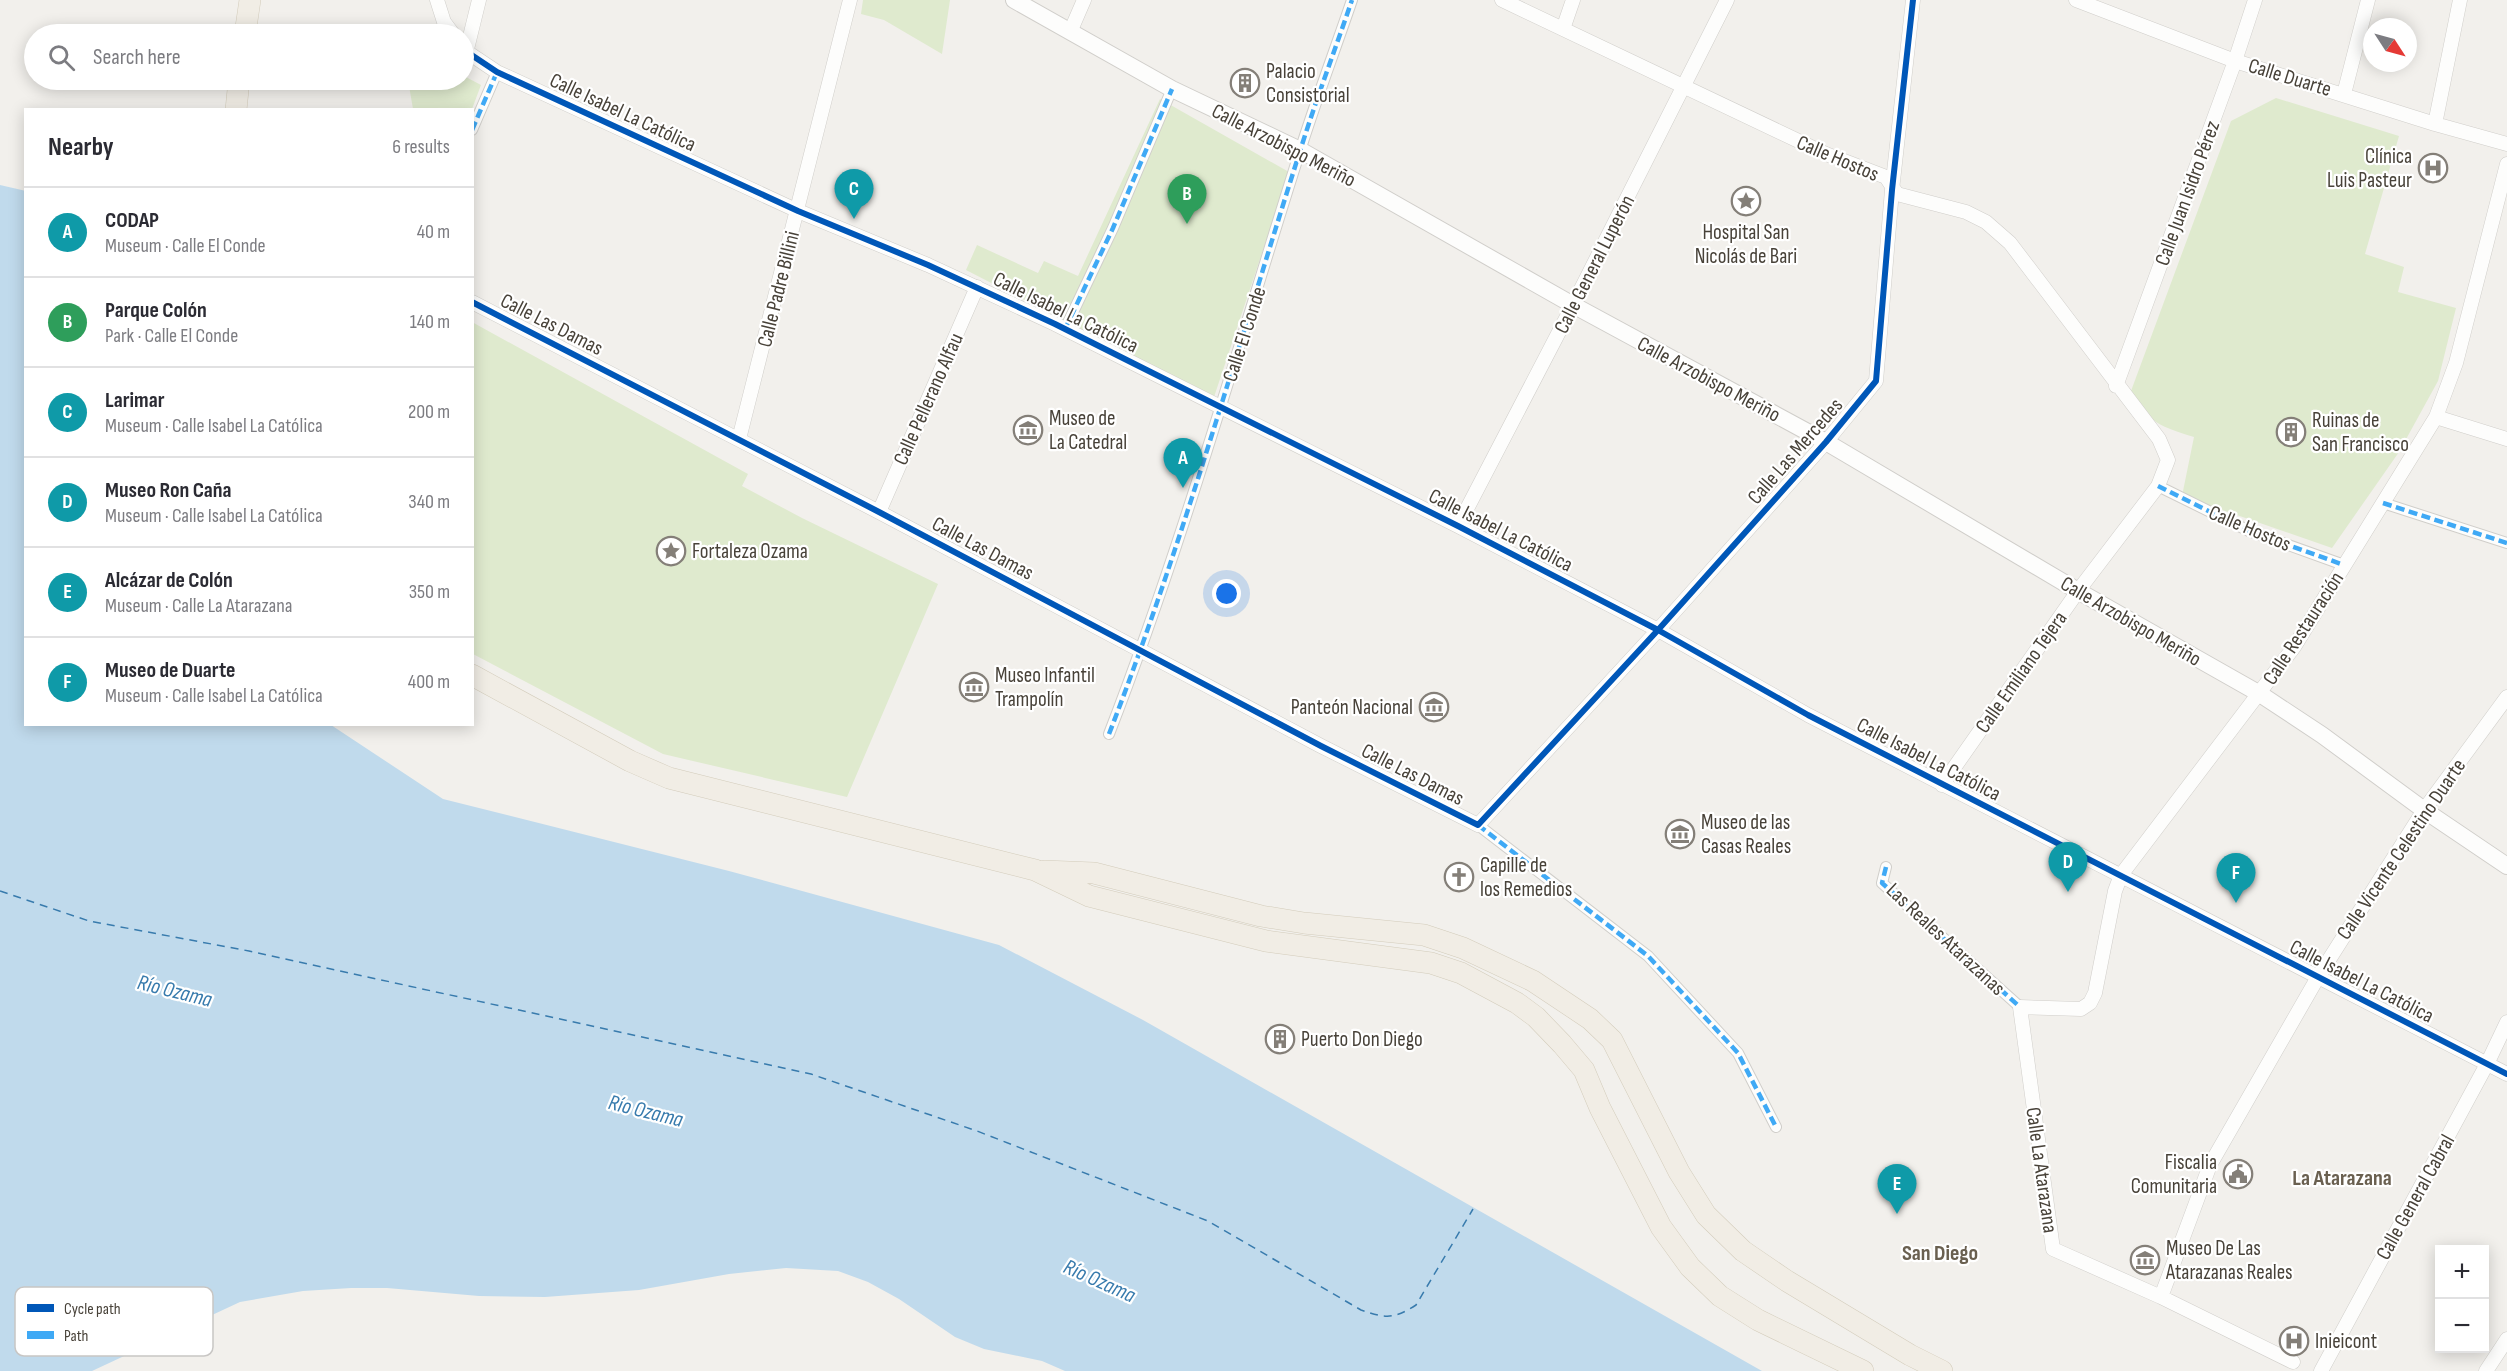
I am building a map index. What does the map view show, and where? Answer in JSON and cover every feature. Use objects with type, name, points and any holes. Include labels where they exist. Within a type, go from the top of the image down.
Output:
[{"type":"main road","points":[[246,24],[250,0]]},
{"type":"main road","points":[[236,108],[238,90]]},
{"type":"main road","points":[[474,676],[630,761],[669,778],[1035,870],[1094,873],[1261,916],[1304,923],[1424,935],[1463,948],[1533,981],[1590,1019],[1612,1040],[1679,1172],[1700,1207],[1743,1251],[1817,1299],[1910,1355],[1942,1371]]},
{"type":"main road","points":[[1035,870],[1089,896],[1266,940],[1431,963],[1461,973],[1517,1003],[1536,1017],[1584,1070],[1600,1108],[1661,1227],[1690,1267],[1720,1296],[1758,1320],[1863,1371]]},
{"type":"street","points":[[437,0],[446,24]]},
{"type":"street","points":[[472,24],[479,0]]},
{"type":"street","name":"Calle Padre Billini","points":[[739,439],[850,0]]},
{"type":"street","name":"Calle Arzobispo Meriño","points":[[1014,0],[1071,30],[1172,89],[1300,150],[1573,305],[1826,442],[2078,591],[2260,694],[2322,735],[2424,810],[2507,867]]},
{"type":"street","points":[[1071,30],[1084,0]]},
{"type":"street","name":"Calle El Conde","points":[[1109,734],[1142,650],[1221,407],[1300,150],[1352,0]]},
{"type":"street","name":"Calle Hostos","points":[[1502,0],[1826,154],[1886,177],[1897,194],[1966,212],[1986,222],[2010,243],[2158,439]]},
{"type":"street","points":[[1563,28],[1573,0]]},
{"type":"street","name":"Calle General Luperón","points":[[1458,526],[1727,0]]},
{"type":"street","name":"Calle Las Mercedes","points":[[1478,825],[1658,630],[1826,442],[1876,381],[1913,0]]},
{"type":"street","name":"Calle Duarte","points":[[2076,0],[2235,61],[2435,124],[2507,144]]},
{"type":"street","name":"Calle Juan Isidro Pérez","points":[[2116,386],[2235,61],[2255,0]]},
{"type":"street","points":[[2344,94],[2368,0]]},
{"type":"street","points":[[2435,124],[2460,0]]},
{"type":"street","name":"Calle Isabel La Católica","points":[[474,57],[497,72],[798,211],[977,287],[1221,407],[1658,630],[1787,704],[1942,785],[2121,874],[2507,1074]]},
{"type":"street","points":[[474,125],[497,72]]},
{"type":"street","points":[[1065,329],[1113,228],[1172,89]]},
{"type":"street","name":"Calle Restauración","points":[[2020,1007],[2081,1009],[2090,1003],[2095,993],[2115,891],[2121,874],[2295,646],[2436,417],[2456,363],[2507,164]]},
{"type":"street","name":"Calle Pellerano Alfau","points":[[879,512],[977,287]]},
{"type":"street","name":"Calle Las Damas","points":[[474,303],[879,512],[1321,746],[1478,825]]},
{"type":"street","points":[[2436,417],[2507,439]]},
{"type":"street","name":"Calle Emiliano Tejera","points":[[1942,785],[2078,591],[2158,486],[2168,460],[2158,439]]},
{"type":"street","name":"Calle Hostos","points":[[2158,486],[2249,531],[2344,566]]},
{"type":"street","points":[[2383,503],[2507,543]]},
{"type":"street","name":"Calle Vicente Celestino Duarte","points":[[2161,1297],[2210,1165],[2318,977],[2424,810],[2507,697]]},
{"type":"street","points":[[1478,825],[1648,956],[1738,1053],[1776,1127]]},
{"type":"street","name":"Las Reales Atarazanas","points":[[1886,867],[1882,883],[2020,1007]]},
{"type":"street","name":"Calle La Atarazana","points":[[2020,1007],[2053,1249],[2161,1297],[2293,1362]]},
{"type":"street","name":"Calle General Cabral","points":[[2321,1371],[2487,1064],[2507,1022]]},
{"type":"street","points":[[2486,1371],[2507,1339]]},
{"type":"green space","points":[[863,0],[950,0],[942,54],[884,20],[861,14]]},
{"type":"green space","points":[[474,81],[481,85],[472,108],[413,108],[410,90],[474,90]]},
{"type":"green space","points":[[2276,98],[2399,136],[2365,254],[2404,267],[2398,292],[2456,308],[2438,381],[2399,452],[2332,548],[2182,496],[2194,437],[2156,422],[2143,410],[2131,391],[2231,121]]},
{"type":"green space","points":[[1160,99],[1289,172],[1214,397],[966,270],[977,245],[1038,273],[1044,261],[1078,276]]},
{"type":"green space","name":"Fortaleza Ozama","points":[[474,323],[748,474],[742,486],[938,584],[847,797],[663,754],[474,655]]},
{"type":"water","name":"Río Ozama","points":[[0,185],[24,191],[24,726],[333,726],[443,799],[729,871],[999,945],[1143,1020],[1762,1371],[1065,1371],[1042,1361],[984,1349],[955,1337],[899,1299],[868,1282],[838,1271],[786,1268],[729,1274],[639,1290],[545,1297],[479,1296],[387,1288],[303,1291],[240,1302],[213,1315],[213,1287],[15,1287],[15,1356],[124,1356],[92,1371],[0,1371]]},
{"type":"ferry route","points":[[0,891],[89,921],[249,951],[811,1074],[977,1131],[1208,1221],[1361,1310],[1376,1315],[1395,1315],[1416,1305],[1473,1209]]},
{"type":"marked path","points":[[1109,734],[1186,517],[1306,132],[1352,0]]},
{"type":"marked path","points":[[474,125],[497,72]]},
{"type":"marked path","points":[[1065,329],[1113,228],[1172,89]]},
{"type":"marked path","points":[[2158,486],[2249,531],[2344,565]]},
{"type":"marked path","points":[[2383,503],[2507,543]]},
{"type":"marked path","points":[[1478,825],[1648,956],[1738,1053],[1776,1127]]},
{"type":"marked path","points":[[1886,867],[1882,883],[2020,1007]]},
{"type":"cycle path","points":[[474,303],[879,512],[1321,746],[1478,825],[1658,630],[1826,442],[1876,381],[1892,190],[1913,0]]},
{"type":"cycle path","points":[[474,57],[497,72],[798,211],[928,265],[1055,324],[1458,526],[1658,630],[1808,715],[2507,1074]]},
{"type":"place","name":"Palacio Consistorial","points":[[1245,83]]},
{"type":"place","name":"Clínica Luis Pasteur","points":[[2433,168]]},
{"type":"place","name":"Hospital San Nicolás de Bari","points":[[1746,201]]},
{"type":"place","name":"Larimar","points":[[854,219]]},
{"type":"place","name":"Parque Colón","points":[[1187,224]]},
{"type":"place","name":"Museo de La Catedral","points":[[1028,430]]},
{"type":"place","name":"Ruinas de San Francisco","points":[[2291,432]]},
{"type":"place","name":"CODAP","points":[[1183,488]]},
{"type":"place","name":"Fortaleza Ozama","points":[[671,551]]},
{"type":"place","name":"Museo Infantil Trampolín","points":[[974,687]]},
{"type":"place","name":"Panteón Nacional","points":[[1434,707]]},
{"type":"place","name":"Museo de las Casas Reales","points":[[1680,834]]},
{"type":"place","name":"Capille de los Remedios","points":[[1459,877]]},
{"type":"place","name":"Museo Ron Caña","points":[[2068,892]]},
{"type":"place","name":"Museo de Duarte","points":[[2236,903]]},
{"type":"place","name":"Puerto Don Diego","points":[[1280,1039]]},
{"type":"place","name":"Fiscalia Comunitaria","points":[[2238,1174]]},
{"type":"place","name":"Alcázar de Colón","points":[[1897,1214]]},
{"type":"place","name":"Museo De Las Atarazanas Reales","points":[[2145,1260]]},
{"type":"place","name":"Inieicont","points":[[2294,1341]]},
{"type":"district","name":"La Atarazana","points":[[2342,1177]]},
{"type":"district","name":"San Diego","points":[[1940,1252]]}]
